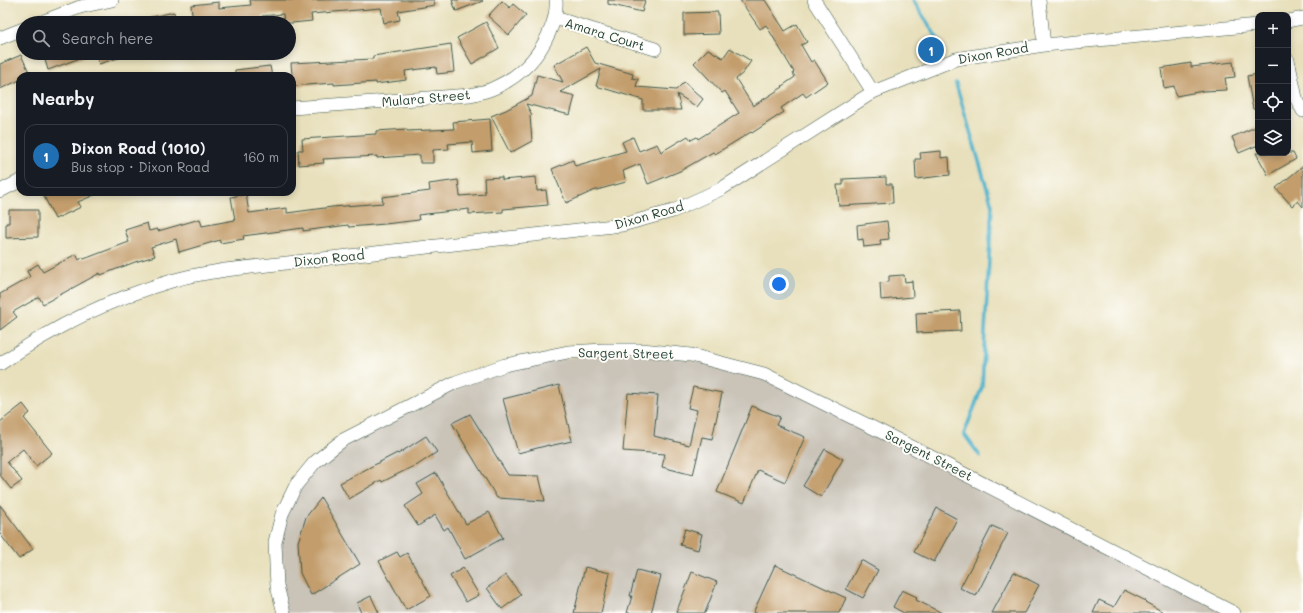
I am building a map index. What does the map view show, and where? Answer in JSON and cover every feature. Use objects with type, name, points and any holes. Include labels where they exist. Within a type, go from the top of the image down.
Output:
[{"type":"street","points":[[57,16],[80,7],[112,0]]},
{"type":"street","name":"Mulara Street","points":[[296,108],[470,95],[493,89],[514,77],[532,62],[544,45],[556,18],[556,0]]},
{"type":"street","points":[[814,0],[873,92]]},
{"type":"street","points":[[1039,0],[1044,45]]},
{"type":"street","name":"Amara Court","points":[[556,18],[655,49]]},
{"type":"street","points":[[1291,20],[1303,18]]},
{"type":"street","name":"Dixon Road","points":[[0,364],[24,347],[88,312],[176,280],[225,270],[622,225],[673,211],[721,189],[873,92],[956,59],[1044,45],[1255,25]]},
{"type":"street","points":[[0,38],[16,32]]},
{"type":"street","points":[[1291,74],[1296,98],[1303,111]]},
{"type":"street","points":[[0,191],[16,183]]},
{"type":"street","name":"Sargent Street","points":[[284,613],[277,586],[275,542],[282,514],[296,485],[315,462],[343,440],[456,382],[505,365],[568,352],[604,350],[642,350],[691,355],[764,374],[912,447],[1234,613]]},
{"type":"shaded area","points":[[642,350],[764,374],[1234,613],[284,613],[275,542],[296,485],[343,440],[505,365]]},
{"type":"building","points":[[250,0],[434,0],[435,5],[398,11],[400,20],[384,23],[381,8],[311,14],[312,21],[296,23],[296,16],[283,16],[283,14],[262,16],[192,16],[191,5],[219,2],[219,8],[251,5]]},
{"type":"building","points":[[452,0],[482,0],[483,1],[456,11]]},
{"type":"building","points":[[608,0],[645,0],[642,12],[608,4]]},
{"type":"building","points":[[740,0],[765,0],[785,31],[797,24],[807,42],[801,45],[811,62],[814,60],[828,82],[806,97],[803,93],[781,108],[784,112],[752,133],[751,132],[715,154],[713,152],[680,171],[648,184],[640,164],[623,171],[626,182],[593,191],[566,203],[552,169],[573,160],[575,166],[626,151],[622,142],[633,137],[639,151],[657,144],[661,152],[688,136],[691,140],[697,137],[698,139],[739,113],[725,91],[722,93],[694,63],[708,49],[723,58],[730,48],[751,61],[743,73],[736,79],[753,106],[783,87],[782,86],[795,77],[794,72],[766,25],[760,29]]},
{"type":"building","points":[[502,1],[510,8],[513,4],[526,15],[509,35],[488,16]]},
{"type":"building","points":[[174,12],[175,16],[156,16]]},
{"type":"building","points":[[718,12],[719,34],[684,35],[684,13]]},
{"type":"building","points":[[486,22],[499,48],[472,64],[457,38]]},
{"type":"building","points":[[451,44],[454,72],[437,74],[436,67],[405,71],[406,80],[376,84],[376,82],[296,86],[296,72],[292,72],[291,63],[373,59],[373,56]]},
{"type":"building","points":[[586,47],[595,63],[633,74],[632,78],[638,79],[636,87],[676,90],[684,82],[703,99],[697,107],[677,94],[681,110],[643,110],[643,100],[596,86],[601,69],[560,92],[575,96],[570,115],[526,104],[532,115],[530,116],[532,141],[510,153],[491,116],[532,96],[537,75],[563,82],[554,65]]},
{"type":"building","points":[[16,57],[16,60],[23,60],[29,72],[16,72],[16,82],[0,89],[0,64]]},
{"type":"building","points":[[45,60],[75,60],[48,70]]},
{"type":"building","points":[[98,60],[112,60],[99,64]]},
{"type":"building","points":[[1233,62],[1235,77],[1225,78],[1227,90],[1203,91],[1176,96],[1174,86],[1164,88],[1161,68],[1191,63],[1191,67]]},
{"type":"building","points":[[270,66],[271,72],[235,72],[235,70]]},
{"type":"building","points":[[1255,75],[1255,109],[1253,109],[1247,76]]},
{"type":"building","points":[[490,119],[492,151],[473,153],[472,142],[448,144],[449,149],[433,150],[433,163],[420,163],[420,155],[377,158],[377,156],[323,159],[324,163],[299,165],[298,150],[303,150],[302,139],[376,134],[376,131],[407,129],[407,131],[454,129],[453,122]]},
{"type":"building","points":[[1255,127],[1255,146],[1239,153],[1232,137]]},
{"type":"building","points":[[941,151],[941,158],[949,157],[950,175],[916,179],[915,159],[921,159],[920,153]]},
{"type":"building","points":[[1291,153],[1293,153],[1296,159],[1268,175],[1258,156],[1291,156]]},
{"type":"building","points":[[1303,166],[1303,207],[1298,201],[1292,206],[1276,188]]},
{"type":"building","points":[[502,177],[502,180],[536,177],[537,191],[546,190],[548,205],[503,209],[503,212],[469,214],[469,209],[418,215],[419,220],[385,224],[349,227],[348,225],[303,231],[303,228],[243,236],[244,239],[220,243],[220,240],[179,252],[176,239],[151,247],[155,256],[101,275],[100,273],[43,304],[39,297],[13,312],[17,317],[0,330],[0,294],[30,277],[27,271],[38,264],[43,272],[76,254],[79,260],[83,257],[84,259],[129,242],[125,230],[147,223],[149,231],[157,229],[158,231],[200,219],[202,226],[235,220],[231,197],[236,196],[246,196],[249,213],[287,208],[287,213],[332,207],[383,203],[382,197],[430,191],[429,184],[458,180],[460,196],[485,194],[484,178]]},
{"type":"building","points":[[886,177],[886,184],[892,184],[893,203],[839,206],[837,185],[843,185],[843,179]]},
{"type":"building","points":[[44,196],[92,196],[78,202],[81,207],[55,219]]},
{"type":"building","points":[[9,210],[38,210],[38,237],[6,238],[6,223],[9,223]]},
{"type":"building","points":[[887,221],[889,239],[880,240],[881,245],[864,247],[863,239],[858,240],[857,225]]},
{"type":"building","points":[[904,275],[905,282],[912,281],[913,297],[881,300],[880,283],[889,282],[889,276]]},
{"type":"building","points":[[960,311],[961,331],[917,333],[916,313]]},
{"type":"building","points":[[559,385],[572,441],[518,453],[503,399]]},
{"type":"building","points":[[693,387],[722,393],[712,439],[702,437],[693,475],[662,467],[665,454],[623,451],[628,393],[658,395],[654,436],[689,445],[697,410],[688,408]]},
{"type":"building","points":[[23,404],[30,413],[24,418],[52,453],[36,466],[23,449],[7,462],[22,481],[11,489],[0,475],[0,422]]},
{"type":"building","points":[[752,406],[780,417],[776,425],[805,437],[785,482],[758,470],[744,503],[717,492]]},
{"type":"building","points":[[470,414],[508,475],[539,476],[545,501],[497,498],[452,423]]},
{"type":"building","points":[[426,436],[437,452],[416,466],[382,482],[381,480],[349,499],[340,483],[397,453],[398,454]]},
{"type":"building","points":[[825,449],[843,459],[821,497],[803,486]]},
{"type":"building","points":[[436,473],[466,524],[489,512],[503,538],[465,559],[448,527],[444,530],[435,515],[418,526],[405,506],[423,494],[417,484]]},
{"type":"building","points":[[321,498],[360,564],[311,595],[300,573],[298,542],[306,517]]},
{"type":"building","points":[[0,505],[33,549],[19,559],[0,534]]},
{"type":"building","points":[[937,508],[957,519],[934,562],[914,552]]},
{"type":"building","points":[[992,526],[1008,533],[976,596],[960,588]]},
{"type":"building","points":[[685,529],[702,534],[698,550],[680,545]]},
{"type":"building","points":[[397,552],[400,557],[407,553],[431,596],[406,610],[379,561]]},
{"type":"building","points":[[861,560],[878,570],[863,598],[846,589]]},
{"type":"building","points":[[775,565],[846,598],[839,613],[753,613]]},
{"type":"building","points":[[585,567],[610,573],[601,613],[574,613]]},
{"type":"building","points":[[463,568],[479,595],[466,602],[450,576]]},
{"type":"building","points":[[637,570],[661,576],[651,613],[627,613]]},
{"type":"building","points":[[692,572],[717,582],[705,613],[676,613]]},
{"type":"building","points":[[1014,572],[1039,585],[1024,613],[992,613]]},
{"type":"building","points":[[506,575],[521,595],[502,609],[487,588]]},
{"type":"building","points":[[902,590],[917,597],[916,600],[942,613],[904,613],[893,607]]},
{"type":"building","points":[[1124,590],[1165,613],[1093,613],[1099,600],[1114,607]]},
{"type":"building","points":[[371,596],[379,613],[361,613],[357,603]]},
{"type":"waterway","points":[[913,0],[939,41]]},
{"type":"waterway","points":[[956,84],[992,205],[982,387],[964,434],[980,456]]},
{"type":"place","name":"Dixon Road (1010)","points":[[931,50]]}]
